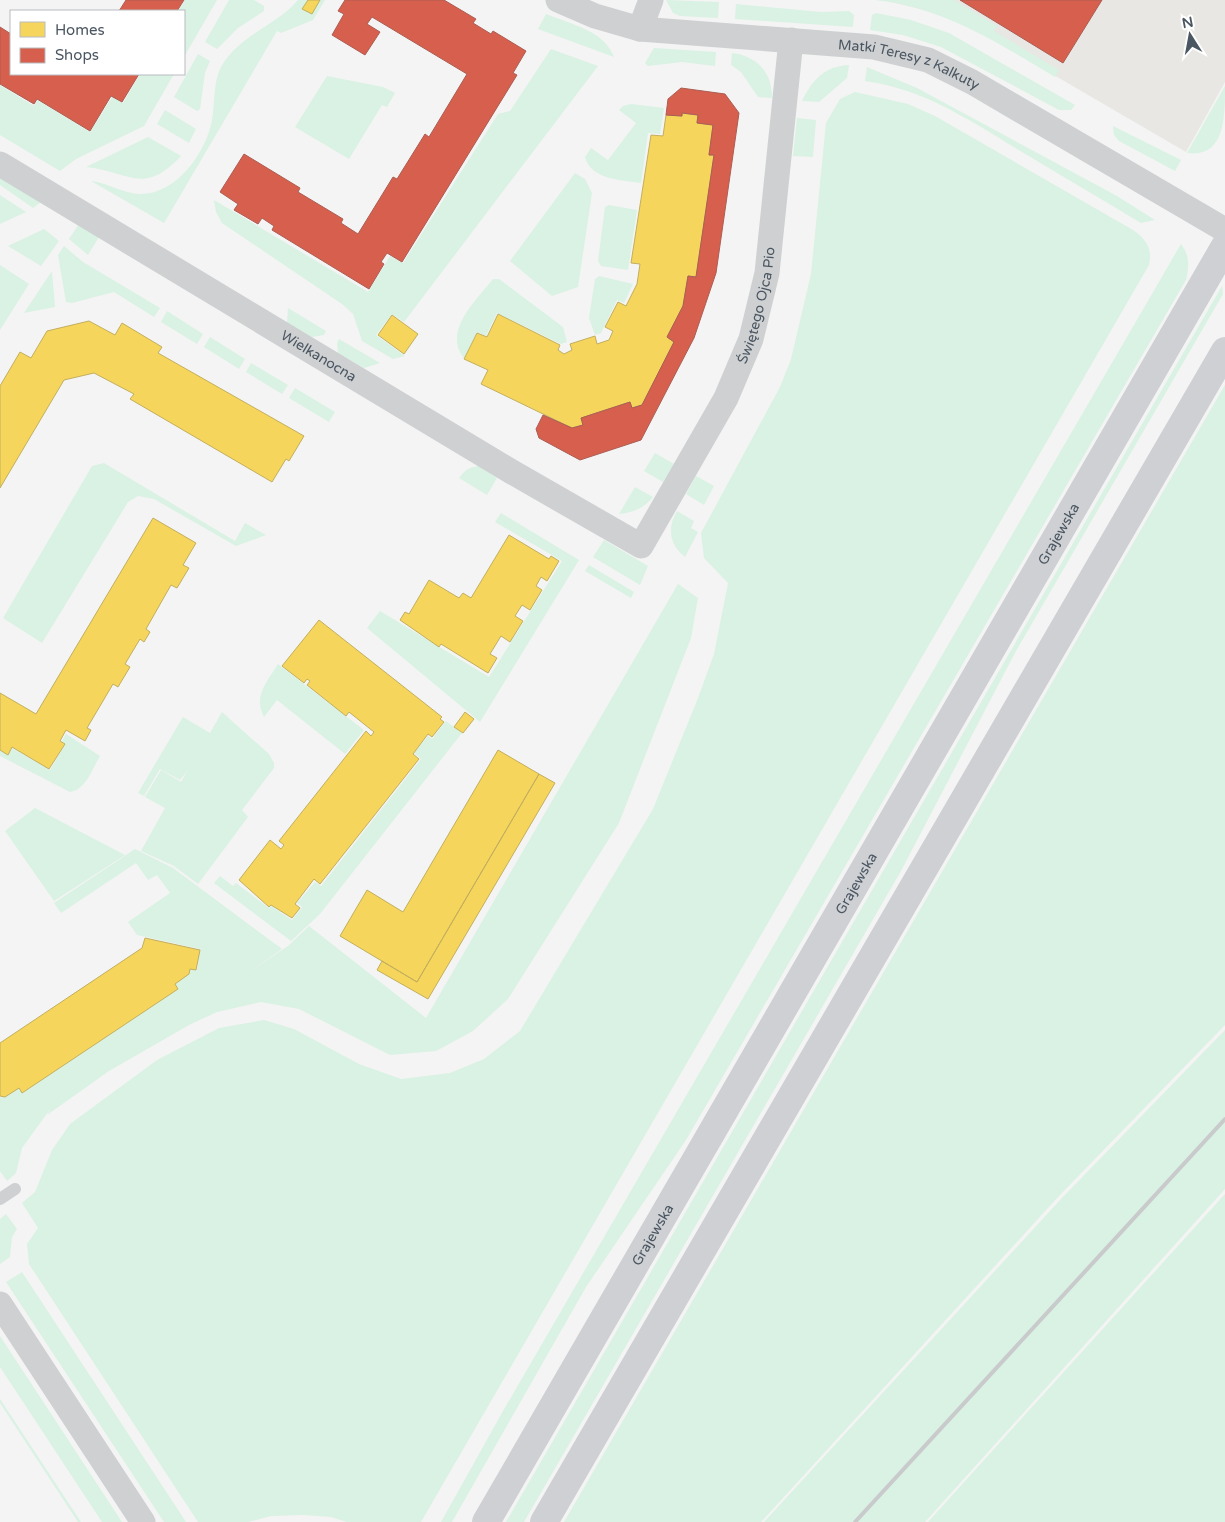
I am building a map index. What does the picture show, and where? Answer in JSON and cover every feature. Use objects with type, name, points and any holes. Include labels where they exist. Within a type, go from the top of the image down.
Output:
[{"type":"main road","name":"Grajewska","points":[[486,1522],[1225,246]]},
{"type":"main road","points":[[544,1522],[1225,351]]},
{"type":"street","name":"Matki Teresy z Kalkuty","points":[[558,0],[595,16],[640,28],[874,47],[928,60],[972,82],[1225,230]]},
{"type":"street","points":[[640,28],[651,0]]},
{"type":"street","name":"Świętego Ojca Pio","points":[[640,546],[726,398],[751,339],[767,273],[791,40]]},
{"type":"street","name":"Wielkanocna","points":[[0,164],[512,472],[640,546]]},
{"type":"street","points":[[0,1304],[143,1522]]},
{"type":"lane","points":[[0,1199],[15,1189]]},
{"type":"shaded area","points":[[883,0],[1225,0],[1225,82],[1186,152],[975,29],[937,13]]},
{"type":"green space","points":[[185,0],[217,0],[185,55],[185,10],[179,10]]},
{"type":"green space","points":[[229,0],[254,0],[264,6],[264,11],[238,28],[217,49],[205,42]]},
{"type":"green space","points":[[298,0],[325,0],[313,20],[281,33],[277,31],[164,223],[91,181],[139,194],[165,188],[177,180],[196,158],[209,133],[218,73],[221,67],[229,56],[247,39],[279,17]]},
{"type":"green space","points":[[666,0],[719,2],[718,18],[680,16],[673,13]]},
{"type":"green space","points":[[875,0],[954,0],[997,26],[994,31],[1059,70],[1055,77],[991,40],[947,18],[900,4]]},
{"type":"green space","points":[[736,4],[821,12],[849,11],[854,15],[853,27],[735,19]]},
{"type":"green space","points":[[876,13],[911,20],[949,33],[1075,105],[1071,110],[1059,110],[941,47],[903,35],[870,30],[872,15]]},
{"type":"green space","points":[[546,14],[594,34],[603,40],[614,57],[538,29]]},
{"type":"green space","points":[[654,48],[716,52],[715,66],[682,62],[648,66],[645,63]]},
{"type":"green space","points":[[551,49],[598,66],[404,322],[392,314],[376,335],[405,356],[393,359],[362,341],[353,314],[342,304],[222,223],[216,212],[214,200],[368,292],[390,256],[403,263],[498,114],[510,111]]},
{"type":"green space","points":[[732,53],[749,58],[761,67],[769,80],[772,98],[758,97],[741,72],[731,65]]},
{"type":"green space","points":[[198,54],[210,61],[205,73],[200,109],[197,111],[174,97]]},
{"type":"green space","points":[[849,65],[847,78],[819,102],[802,101],[810,87],[826,71]]},
{"type":"green space","points":[[867,67],[917,88],[1117,196],[1155,220],[1141,223],[963,116],[926,98],[886,85],[865,81]]},
{"type":"green space","points":[[139,75],[173,75],[144,126],[76,159],[60,171],[0,135],[0,85],[34,106],[37,100],[90,132],[112,97],[123,103]]},
{"type":"green space","points":[[327,76],[383,87],[395,93],[387,107],[382,105],[349,159],[295,127]]},
{"type":"green space","points":[[1225,86],[1223,123],[1216,142],[1209,149],[1200,153],[1187,153]]},
{"type":"green space","points":[[855,92],[908,104],[935,116],[1133,230],[1142,237],[1149,249],[1149,265],[421,1522],[347,1522],[331,1517],[303,1515],[271,1516],[248,1522],[198,1522],[29,1264],[27,1244],[38,1228],[22,1203],[35,1192],[52,1150],[70,1124],[157,1060],[219,1028],[264,1020],[294,1029],[359,1064],[401,1079],[450,1073],[484,1059],[520,1031],[653,809],[714,654],[728,583],[704,558],[701,533],[780,387],[791,359],[811,274],[826,123],[840,99]]},
{"type":"green space","points":[[631,104],[664,108],[660,134],[648,133],[641,183],[617,180],[600,175],[588,165],[585,157],[591,148],[608,160],[636,123],[619,110],[623,106]]},
{"type":"green space","points":[[165,110],[196,129],[189,143],[157,124]]},
{"type":"green space","points":[[797,118],[816,120],[813,157],[793,156]]},
{"type":"green space","points":[[1113,126],[1181,160],[1175,171],[1119,141],[1114,135]]},
{"type":"green space","points":[[148,137],[181,156],[168,168],[146,178],[136,178],[86,167]]},
{"type":"green space","points":[[575,173],[585,179],[592,193],[578,287],[552,296],[510,261]]},
{"type":"green space","points":[[0,178],[41,202],[33,208],[0,185]]},
{"type":"green space","points":[[0,195],[26,212],[0,224]]},
{"type":"green space","points":[[609,205],[637,210],[628,270],[601,266],[598,261],[605,207]]},
{"type":"green space","points":[[79,224],[99,237],[88,255],[69,239]]},
{"type":"green space","points":[[44,229],[59,241],[41,266],[8,246]]},
{"type":"green space","points":[[1181,244],[1186,252],[1188,261],[1186,280],[686,1140],[586,1287],[452,1522],[441,1522],[503,1411]]},
{"type":"green space","points":[[64,246],[83,262],[160,308],[154,317],[114,292],[72,303],[66,302],[58,255]]},
{"type":"green space","points":[[0,265],[29,284],[0,330]]},
{"type":"green space","points":[[52,271],[55,307],[24,313]]},
{"type":"green space","points":[[599,276],[633,284],[624,303],[617,300],[601,333],[595,335],[589,318],[595,279]]},
{"type":"green space","points":[[493,279],[499,279],[563,327],[567,342],[561,344],[497,313],[486,336],[477,332],[464,358],[458,348],[459,327],[471,306]]},
{"type":"green space","points":[[1222,286],[1223,294],[1016,651],[901,871],[524,1522],[506,1522]]},
{"type":"green space","points":[[288,308],[326,331],[324,335],[312,337],[287,323]]},
{"type":"green space","points":[[167,311],[203,334],[197,344],[161,322]]},
{"type":"green space","points":[[210,337],[245,359],[239,369],[204,347]]},
{"type":"green space","points":[[339,339],[380,363],[364,368],[338,353],[337,343]]},
{"type":"green space","points":[[251,363],[288,385],[282,394],[246,372]]},
{"type":"green space","points":[[1225,385],[1225,1025],[1058,1197],[761,1522],[564,1522]]},
{"type":"green space","points":[[295,388],[335,412],[329,422],[289,398]]},
{"type":"green space","points":[[655,453],[674,464],[663,482],[644,471]]},
{"type":"green space","points":[[104,463],[235,541],[245,523],[266,535],[236,546],[154,499],[138,496],[128,502],[42,643],[3,618],[92,466]]},
{"type":"green space","points":[[479,466],[497,478],[487,495],[459,478],[468,469]]},
{"type":"green space","points":[[696,476],[714,486],[704,505],[686,494]]},
{"type":"green space","points":[[635,487],[653,497],[638,509],[619,514]]},
{"type":"green space","points":[[677,511],[694,521],[691,528],[698,532],[685,557],[676,547],[671,536],[672,524]]},
{"type":"green space","points":[[501,513],[579,560],[480,722],[367,628],[380,611],[489,677],[562,561],[495,522]]},
{"type":"green space","points":[[604,540],[648,566],[640,585],[593,557]]},
{"type":"green space","points":[[589,565],[634,592],[631,598],[585,571]]},
{"type":"green space","points":[[678,584],[698,598],[691,638],[619,823],[508,999],[473,1031],[436,1051],[390,1055],[299,1009],[261,1002],[217,1012],[189,1025],[109,1071],[47,1115],[51,1108],[22,1148],[16,1173],[7,1181],[0,1171],[0,1097],[5,1097],[19,1088],[22,1093],[178,989],[175,984],[190,973],[190,969],[197,970],[200,949],[137,935],[128,922],[170,893],[157,875],[148,880],[136,863],[61,913],[54,903],[135,849],[173,868],[282,949],[243,976],[288,946],[309,926],[426,1018]]},
{"type":"green space","points":[[278,664],[364,730],[345,754],[277,700],[264,717],[260,702],[261,696],[266,683]]},
{"type":"green space","points":[[222,712],[269,754],[274,763],[274,768],[242,810],[248,817],[198,884],[174,866],[141,851],[165,808],[145,797],[161,770],[181,782],[187,771],[180,780],[160,769],[144,796],[138,793],[183,717],[210,733]]},
{"type":"green space","points":[[446,721],[462,733],[320,914],[291,941],[214,883],[220,876],[233,886],[236,883],[269,908],[271,906],[292,920],[302,907],[297,903],[315,882],[321,886],[421,759],[414,753],[428,736],[432,739]]},
{"type":"green space","points":[[66,734],[100,756],[84,783],[76,790],[70,792],[0,756],[0,750],[8,755],[12,748],[50,770],[65,744],[62,741]]},
{"type":"green space","points":[[35,808],[125,855],[54,901],[5,831]]},
{"type":"green space","points":[[1225,1030],[1225,1189],[925,1522],[764,1522],[1061,1199]]},
{"type":"green space","points":[[1225,1194],[1225,1522],[928,1522]]},
{"type":"green space","points":[[6,1214],[17,1229],[12,1237],[10,1257],[0,1264],[0,1219]]},
{"type":"green space","points":[[22,1272],[186,1522],[164,1522],[6,1282]]},
{"type":"green space","points":[[0,1336],[122,1522],[102,1522],[0,1367]]},
{"type":"green space","points":[[0,1399],[81,1522],[78,1522],[0,1403]]},
{"type":"building: Homes","points":[[308,0],[320,0],[312,14],[302,9]]},
{"type":"building: Homes","points":[[682,113],[698,115],[697,123],[713,125],[709,155],[714,155],[696,277],[688,276],[683,306],[667,337],[674,342],[642,405],[632,408],[630,402],[581,418],[583,425],[572,428],[481,384],[488,370],[464,359],[477,333],[487,337],[498,314],[560,345],[558,350],[564,354],[572,350],[570,344],[595,336],[597,344],[609,340],[613,331],[605,327],[618,302],[626,306],[637,284],[640,264],[631,263],[651,135],[663,136],[666,115],[682,116]]},
{"type":"building: Homes","points":[[392,315],[418,334],[404,354],[378,335]]},
{"type":"building: Homes","points":[[89,321],[115,335],[122,323],[162,347],[158,353],[304,436],[289,461],[286,459],[272,482],[130,399],[134,394],[94,373],[64,380],[0,488],[0,386],[20,352],[31,358],[47,331]]},
{"type":"building: Homes","points":[[153,518],[196,543],[183,565],[189,568],[177,588],[171,585],[146,629],[150,632],[144,642],[140,639],[125,664],[130,667],[118,687],[113,684],[87,728],[91,730],[85,741],[66,730],[60,741],[65,744],[49,769],[12,747],[8,755],[0,750],[0,693],[36,714]]},
{"type":"building: Homes","points":[[509,535],[549,559],[551,556],[559,561],[547,581],[541,577],[536,586],[542,590],[530,610],[522,605],[515,616],[523,621],[510,642],[501,636],[490,654],[497,658],[488,673],[441,644],[439,647],[400,620],[405,612],[409,614],[429,580],[459,598],[463,593],[471,598]]},
{"type":"building: Homes","points":[[319,620],[442,717],[440,719],[444,722],[432,737],[428,734],[413,754],[419,759],[320,884],[314,879],[295,904],[300,908],[292,918],[271,905],[269,907],[239,880],[270,840],[281,849],[284,845],[279,841],[366,731],[371,736],[374,732],[349,712],[346,716],[307,685],[310,681],[307,679],[304,683],[282,666]]},
{"type":"building: Homes","points":[[465,712],[474,719],[463,733],[454,727]]},
{"type":"building: Homes","points":[[498,750],[539,774],[417,982],[340,936],[367,890],[403,912]]},
{"type":"building: Homes","points":[[539,774],[555,783],[428,999],[377,970],[382,961],[417,982]]},
{"type":"building: Homes","points":[[145,938],[200,950],[196,970],[190,969],[189,974],[175,984],[178,989],[22,1093],[19,1088],[5,1097],[0,1096],[0,1043],[142,948]]},
{"type":"building: Shops","points":[[126,0],[184,0],[178,10],[120,10]]},
{"type":"building: Shops","points":[[345,0],[444,0],[476,19],[473,23],[491,34],[493,31],[526,51],[513,73],[517,75],[402,262],[387,253],[381,262],[384,264],[369,289],[272,230],[274,226],[262,218],[258,224],[234,210],[238,204],[220,192],[244,154],[300,188],[298,192],[343,219],[341,223],[358,234],[393,177],[397,179],[425,134],[429,137],[467,74],[372,17],[367,24],[380,32],[365,55],[332,35],[344,14],[338,11]]},
{"type":"building: Shops","points":[[960,0],[1102,0],[1063,63]]},
{"type":"building: Shops","points":[[0,27],[10,33],[10,75],[138,75],[122,102],[111,96],[90,131],[37,99],[34,104],[0,84]]},
{"type":"building: Shops","points":[[681,88],[725,94],[739,113],[716,273],[694,338],[641,440],[580,460],[539,438],[536,429],[543,415],[572,428],[583,425],[581,418],[630,402],[632,408],[642,405],[674,342],[667,337],[683,306],[688,276],[696,277],[714,155],[709,155],[713,125],[697,123],[698,115],[682,113],[682,116],[666,115],[668,99]]},
{"type":"railway","points":[[855,1522],[1225,1119]]}]
